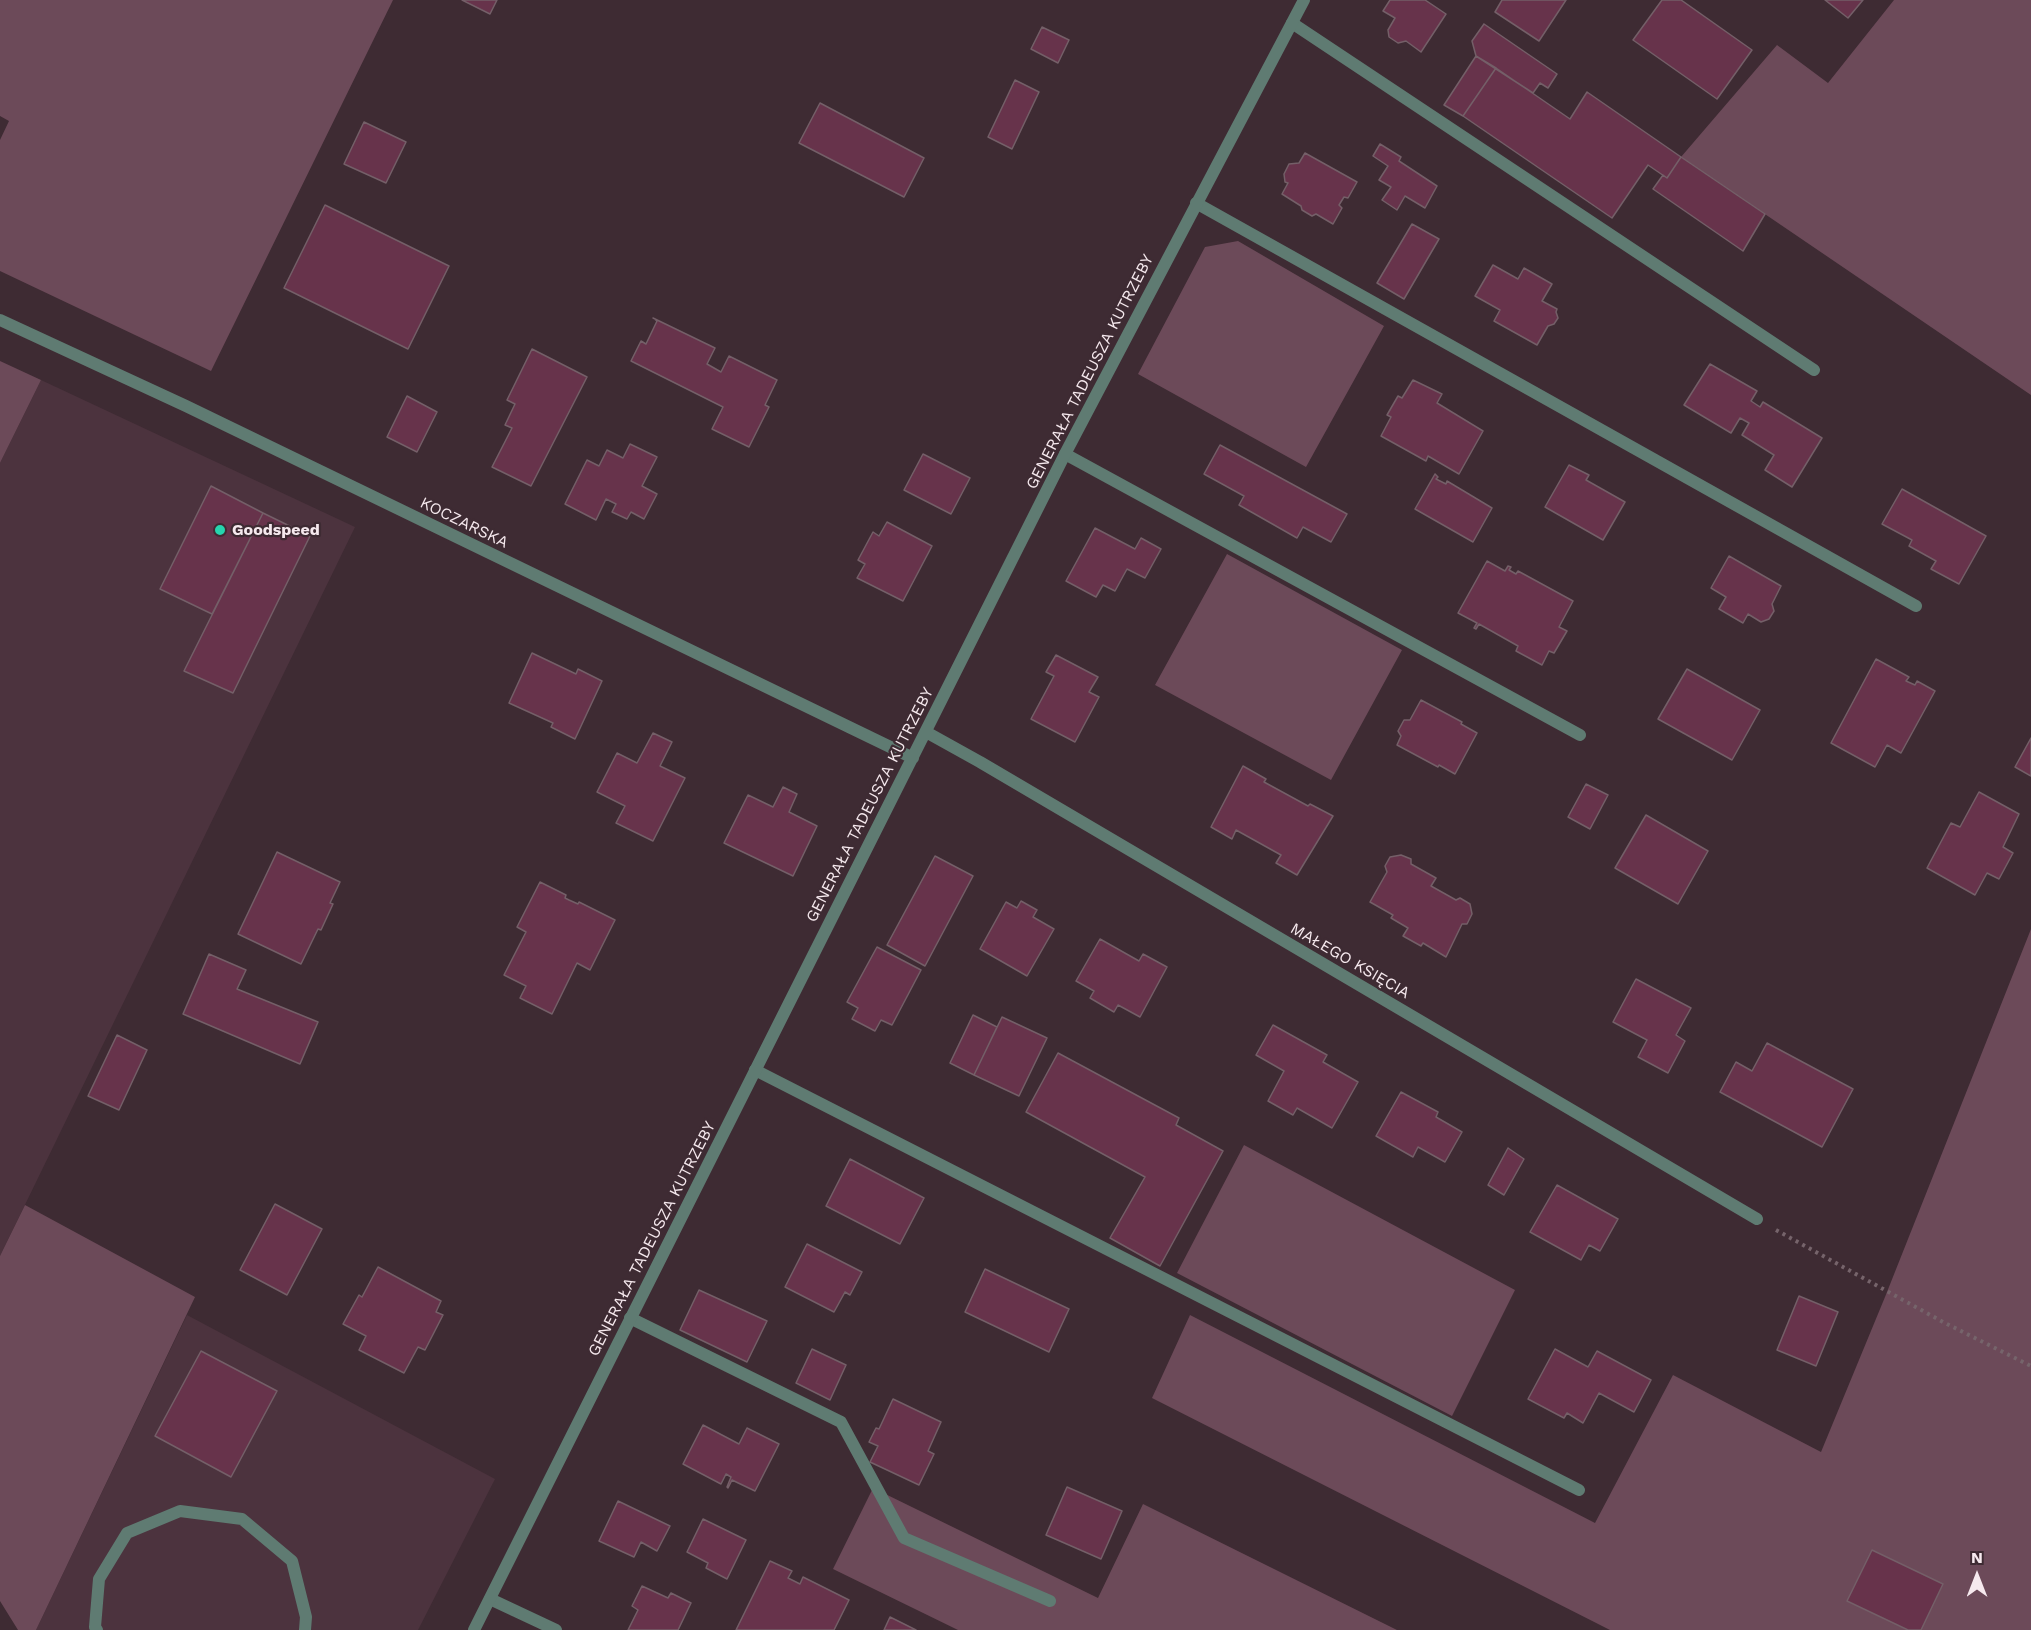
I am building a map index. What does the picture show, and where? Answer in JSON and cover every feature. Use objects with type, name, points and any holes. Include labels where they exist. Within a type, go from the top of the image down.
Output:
[{"type":"street","name":"GENERAŁA TADEUSZA KUTRZEBY","points":[[474,1630],[1065,454],[1304,0]]},
{"type":"street","points":[[1292,23],[1814,370]]},
{"type":"street","points":[[1196,203],[1916,606]]},
{"type":"street","name":"KOCZARSKA","points":[[0,320],[186,406],[913,758]]},
{"type":"street","points":[[1065,454],[1580,735]]},
{"type":"street","name":"MAŁEGO KSIĘCIA","points":[[926,732],[1757,1219]]},
{"type":"street","points":[[755,1070],[1579,1490]]},
{"type":"street","points":[[630,1318],[841,1422],[904,1538],[1050,1601]]},
{"type":"street","points":[[97,1630],[95,1628],[99,1579],[128,1533],[180,1511],[242,1519],[292,1561],[306,1617],[305,1630]]},
{"type":"street","points":[[490,1599],[556,1630]]},
{"type":"path","points":[[1757,1219],[1943,1322],[2031,1366]]},
{"type":"shaded area","points":[[0,0],[393,0],[211,371],[0,271],[0,140],[9,121],[0,116]]},
{"type":"shaded area","points":[[1894,0],[2031,0],[2031,395],[1681,157],[1777,45],[1828,83]]},
{"type":"shaded area","points":[[1238,241],[1384,326],[1306,467],[1138,374],[1205,247]]},
{"type":"shaded area","points":[[0,361],[41,380],[0,463]]},
{"type":"shaded area","points":[[41,380],[355,527],[0,1256],[0,463]]},
{"type":"shaded area","points":[[1227,554],[1402,650],[1331,780],[1155,685]]},
{"type":"shaded area","points":[[2031,929],[2031,1630],[1610,1630],[1152,1398],[1190,1315],[1595,1523],[1673,1375],[1821,1452]]},
{"type":"shaded area","points":[[1244,1145],[1515,1290],[1452,1416],[1177,1273]]},
{"type":"shaded area","points":[[25,1205],[195,1297],[36,1630],[18,1630],[0,1601],[0,1256]]},
{"type":"shaded area","points":[[187,1315],[495,1479],[418,1630],[36,1630]]},
{"type":"shaded area","points":[[873,1488],[1098,1598],[1143,1504],[1397,1630],[958,1630],[833,1569]]},
{"type":"building","points":[[462,0],[497,0],[490,14]]},
{"type":"building","points":[[1390,0],[1425,0],[1446,14],[1421,52],[1406,41],[1398,43],[1389,37],[1388,30],[1395,18],[1383,11]]},
{"type":"building","points":[[1502,0],[1566,0],[1539,41],[1495,12]]},
{"type":"building","points":[[1662,0],[1681,0],[1752,50],[1717,99],[1633,40]]},
{"type":"building","points":[[1825,0],[1863,0],[1848,18]]},
{"type":"building","points":[[1484,24],[1557,74],[1548,88],[1540,83],[1533,93],[1476,56],[1472,41]]},
{"type":"building","points":[[1042,27],[1069,40],[1058,63],[1031,49]]},
{"type":"building","points":[[1476,56],[1496,68],[1463,116],[1444,105]]},
{"type":"building","points":[[1496,68],[1570,119],[1587,92],[1681,157],[1667,178],[1648,165],[1612,218],[1463,116]]},
{"type":"building","points":[[1015,80],[1039,92],[1012,149],[988,137]]},
{"type":"building","points":[[820,103],[924,158],[904,197],[799,143]]},
{"type":"building","points":[[364,122],[406,142],[386,183],[344,164]]},
{"type":"building","points":[[1380,144],[1401,157],[1399,161],[1437,186],[1425,208],[1405,196],[1397,210],[1382,200],[1391,187],[1379,180],[1388,166],[1373,156]]},
{"type":"building","points":[[1305,153],[1357,182],[1348,198],[1344,197],[1339,205],[1342,208],[1333,224],[1316,214],[1312,216],[1282,194],[1288,183],[1285,182],[1284,174],[1289,164],[1299,163]]},
{"type":"building","points":[[1681,157],[1765,214],[1743,251],[1653,189],[1663,175],[1667,178]]},
{"type":"building","points":[[325,205],[449,266],[408,349],[284,288]]},
{"type":"building","points":[[1412,224],[1439,239],[1404,299],[1377,283]]},
{"type":"building","points":[[1493,265],[1518,279],[1524,268],[1552,284],[1542,301],[1557,309],[1558,318],[1554,324],[1548,326],[1537,345],[1494,321],[1500,310],[1475,296]]},
{"type":"building","points":[[653,318],[715,348],[707,364],[721,372],[729,356],[777,380],[765,405],[769,407],[749,447],[712,429],[723,407],[631,361],[641,341],[646,344],[657,321]]},
{"type":"building","points":[[532,349],[587,377],[531,486],[492,467],[512,428],[505,425],[515,404],[507,400]]},
{"type":"building","points":[[1710,364],[1757,391],[1751,401],[1760,407],[1763,402],[1822,438],[1792,487],[1765,470],[1774,455],[1742,435],[1749,423],[1740,418],[1731,433],[1684,405]]},
{"type":"building","points":[[1413,380],[1442,394],[1437,403],[1483,431],[1459,474],[1428,456],[1426,461],[1381,436],[1391,417],[1387,415],[1398,396],[1402,398]]},
{"type":"building","points":[[407,396],[437,412],[417,452],[387,437]]},
{"type":"building","points":[[630,444],[657,457],[642,486],[657,494],[644,519],[631,512],[627,519],[612,512],[616,504],[606,499],[596,520],[565,504],[587,460],[599,466],[607,450],[623,458]]},
{"type":"building","points":[[1220,445],[1347,514],[1331,542],[1303,527],[1297,538],[1239,505],[1244,496],[1204,474]]},
{"type":"building","points":[[923,454],[970,478],[951,514],[904,490]]},
{"type":"building","points":[[1569,465],[1589,475],[1586,480],[1625,502],[1603,540],[1545,507]]},
{"type":"building","points":[[1435,474],[1438,477],[1436,479],[1446,484],[1447,481],[1492,508],[1473,542],[1415,509]]},
{"type":"building","points":[[211,486],[263,513],[212,614],[160,589]]},
{"type":"building","points":[[1902,489],[1986,536],[1959,584],[1931,569],[1936,561],[1909,546],[1912,540],[1882,524]]},
{"type":"building","points":[[263,513],[310,536],[233,693],[184,671]]},
{"type":"building","points":[[887,522],[932,546],[903,601],[857,578],[865,564],[858,560],[873,532],[879,536]]},
{"type":"building","points":[[1095,528],[1135,549],[1141,538],[1161,549],[1145,578],[1127,569],[1115,591],[1103,585],[1096,597],[1066,581]]},
{"type":"building","points":[[1729,556],[1781,586],[1772,604],[1774,611],[1769,619],[1761,622],[1748,614],[1743,623],[1719,609],[1726,597],[1711,588]]},
{"type":"building","points":[[1487,561],[1505,571],[1508,566],[1511,567],[1509,570],[1516,574],[1518,571],[1573,601],[1559,627],[1567,631],[1554,653],[1549,651],[1542,665],[1516,651],[1518,646],[1479,624],[1476,629],[1474,628],[1477,623],[1458,613]]},
{"type":"building","points":[[532,653],[576,674],[578,669],[602,681],[575,739],[551,727],[553,723],[509,703]]},
{"type":"building","points":[[1056,655],[1098,677],[1089,692],[1099,697],[1075,742],[1031,719],[1054,676],[1046,672]]},
{"type":"building","points":[[1876,659],[1909,677],[1906,681],[1915,685],[1917,681],[1935,691],[1901,753],[1887,745],[1875,767],[1831,743]]},
{"type":"building","points":[[1687,669],[1760,710],[1732,760],[1658,719]]},
{"type":"building","points":[[1421,700],[1462,722],[1461,724],[1477,733],[1455,774],[1397,745],[1401,736],[1398,731],[1404,720],[1410,720]]},
{"type":"building","points":[[653,733],[672,742],[660,766],[685,778],[653,841],[616,823],[625,806],[597,792],[617,753],[637,763]]},
{"type":"building","points":[[2031,738],[2031,776],[2015,767]]},
{"type":"building","points":[[1243,766],[1266,779],[1264,782],[1308,806],[1310,804],[1333,816],[1297,875],[1276,863],[1281,855],[1236,830],[1232,839],[1211,827]]},
{"type":"building","points":[[1586,784],[1608,795],[1590,829],[1568,817]]},
{"type":"building","points":[[783,787],[797,794],[789,812],[817,826],[793,876],[724,843],[748,795],[773,807]]},
{"type":"building","points":[[1979,792],[2019,814],[2003,847],[2013,853],[1999,879],[1987,873],[1975,895],[1927,868],[1951,823],[1960,827]]},
{"type":"building","points":[[1646,815],[1708,851],[1678,904],[1615,868]]},
{"type":"building","points":[[277,852],[340,882],[321,930],[318,929],[301,964],[238,934]]},
{"type":"building","points":[[1401,855],[1411,859],[1411,864],[1436,878],[1431,886],[1456,900],[1460,898],[1470,904],[1472,914],[1467,924],[1462,924],[1446,957],[1423,943],[1421,946],[1403,936],[1408,928],[1391,918],[1393,915],[1370,902],[1387,872],[1385,866],[1390,857]]},
{"type":"building","points":[[935,856],[973,876],[925,966],[887,945]]},
{"type":"building","points":[[540,882],[566,895],[565,898],[578,904],[579,902],[615,920],[590,970],[577,963],[552,1014],[520,998],[526,986],[504,975],[526,932],[517,927]]},
{"type":"building","points":[[1021,901],[1037,910],[1033,917],[1054,929],[1027,976],[980,949],[1006,902],[1017,908]]},
{"type":"building","points":[[1100,939],[1139,961],[1143,954],[1167,967],[1140,1017],[1118,1005],[1114,1012],[1090,998],[1094,991],[1076,981]]},
{"type":"building","points":[[877,947],[921,970],[892,1025],[881,1020],[875,1031],[852,1019],[858,1008],[847,1002]]},
{"type":"building","points":[[209,954],[246,970],[237,989],[318,1022],[300,1064],[183,1014]]},
{"type":"building","points":[[1636,979],[1691,1008],[1676,1035],[1685,1041],[1668,1073],[1638,1057],[1647,1040],[1613,1022]]},
{"type":"building","points":[[973,1015],[997,1027],[974,1075],[950,1063]]},
{"type":"building","points":[[1002,1017],[1047,1038],[1019,1096],[974,1075]]},
{"type":"building","points":[[1273,1025],[1327,1055],[1323,1062],[1358,1082],[1332,1128],[1297,1108],[1293,1115],[1268,1101],[1284,1071],[1256,1055]]},
{"type":"building","points":[[117,1035],[147,1050],[119,1110],[88,1096]]},
{"type":"building","points":[[1767,1043],[1853,1089],[1822,1147],[1720,1092],[1736,1062],[1752,1071]]},
{"type":"building","points":[[1058,1053],[1179,1118],[1176,1125],[1223,1151],[1160,1266],[1110,1238],[1145,1177],[1026,1112]]},
{"type":"building","points":[[1401,1092],[1438,1112],[1436,1117],[1462,1132],[1445,1162],[1418,1147],[1413,1157],[1376,1136]]},
{"type":"building","points":[[1508,1148],[1524,1159],[1504,1195],[1488,1185]]},
{"type":"building","points":[[850,1159],[924,1198],[900,1244],[826,1206]]},
{"type":"building","points":[[1557,1185],[1618,1219],[1600,1251],[1589,1245],[1581,1260],[1530,1232]]},
{"type":"building","points":[[275,1204],[322,1229],[287,1295],[240,1270]]},
{"type":"building","points":[[807,1244],[862,1272],[850,1295],[845,1292],[834,1312],[785,1287]]},
{"type":"building","points":[[378,1267],[441,1301],[436,1312],[443,1315],[425,1350],[418,1347],[404,1373],[359,1350],[366,1336],[343,1324],[359,1295],[362,1297]]},
{"type":"building","points":[[985,1269],[1069,1309],[1049,1352],[965,1312]]},
{"type":"building","points":[[699,1290],[767,1321],[747,1362],[680,1330]]},
{"type":"building","points":[[1799,1296],[1838,1312],[1816,1366],[1777,1350]]},
{"type":"building","points":[[812,1349],[846,1365],[830,1400],[796,1383]]},
{"type":"building","points":[[1555,1349],[1588,1367],[1597,1351],[1651,1380],[1634,1412],[1599,1393],[1583,1423],[1567,1413],[1564,1418],[1528,1399]]},
{"type":"building","points":[[201,1351],[277,1391],[231,1477],[155,1436]]},
{"type":"building","points":[[893,1399],[941,1422],[928,1451],[934,1454],[919,1485],[870,1462],[878,1446],[869,1442],[876,1428],[879,1429]]},
{"type":"building","points":[[703,1425],[739,1444],[747,1428],[779,1444],[755,1491],[732,1480],[728,1488],[731,1477],[726,1474],[721,1484],[683,1464]]},
{"type":"building","points":[[1067,1487],[1122,1511],[1101,1559],[1046,1535]]},
{"type":"building","points":[[618,1501],[670,1526],[657,1551],[641,1542],[634,1557],[599,1541]]},
{"type":"building","points":[[703,1519],[746,1540],[727,1579],[706,1568],[708,1563],[687,1552]]},
{"type":"building","points":[[1872,1550],[1943,1584],[1921,1630],[1908,1630],[1847,1601]]},
{"type":"building","points":[[770,1561],[792,1571],[788,1578],[800,1584],[803,1577],[849,1600],[834,1630],[736,1630]]},
{"type":"building","points":[[642,1586],[668,1598],[671,1593],[691,1603],[678,1630],[628,1630],[638,1610],[632,1606]]},
{"type":"building","points":[[890,1617],[916,1630],[884,1630]]},
{"type":"place","name":"Goodspeed","points":[[220,530]]}]
